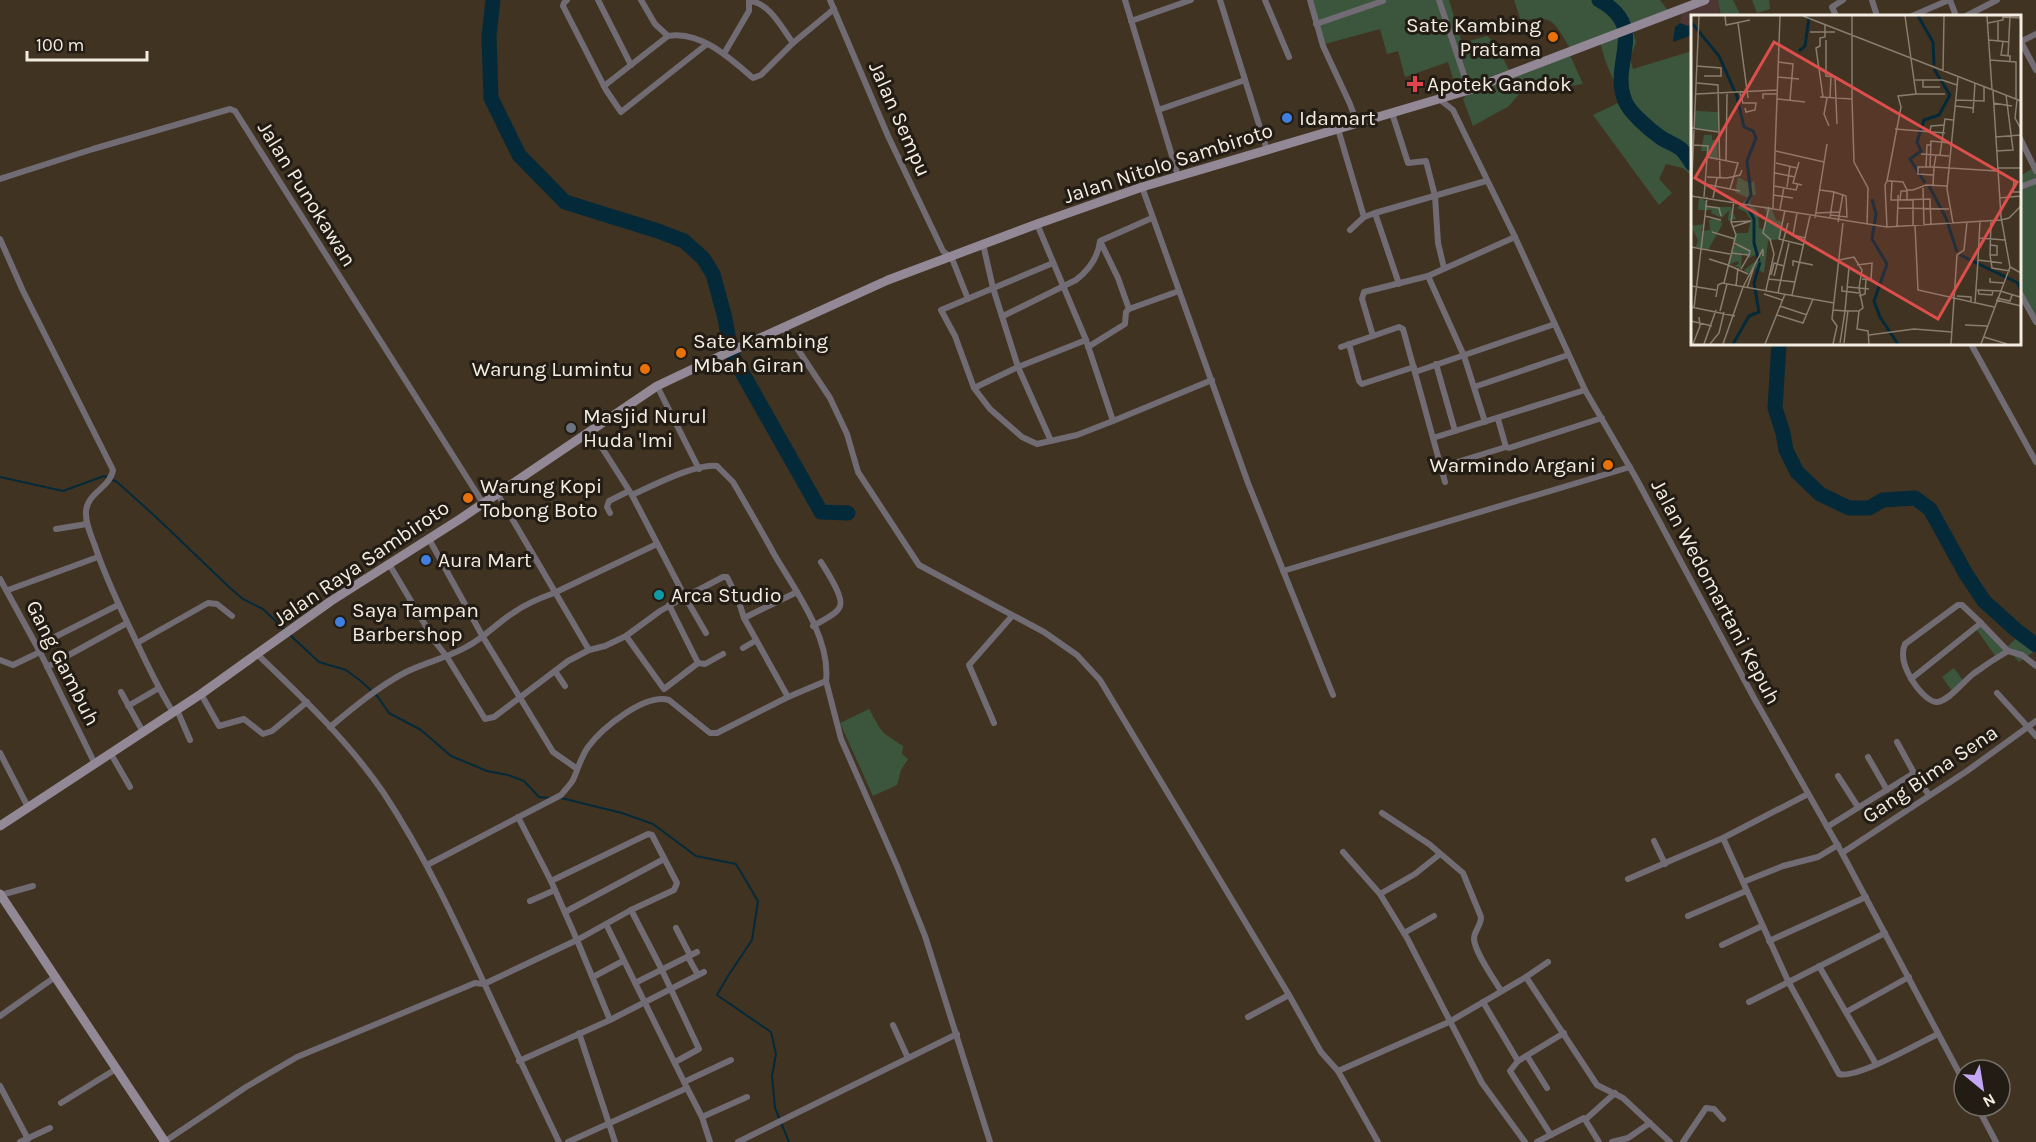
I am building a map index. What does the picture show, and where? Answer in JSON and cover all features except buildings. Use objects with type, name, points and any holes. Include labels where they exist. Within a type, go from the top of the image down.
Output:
[{"type":"street","points":[[567,0],[563,6],[604,86],[622,112],[707,45]]},
{"type":"street","points":[[598,0],[631,64]]},
{"type":"street","points":[[641,0],[655,24],[668,36]]},
{"type":"street","points":[[724,52],[749,11],[748,0],[759,3],[766,9],[793,43]]},
{"type":"street","name":"Jalan Sempu","points":[[830,0],[888,136],[968,299]]},
{"type":"street","points":[[1125,0],[1178,176]]},
{"type":"street","points":[[1131,21],[1191,0]]},
{"type":"street","points":[[1220,0],[1267,150]]},
{"type":"street","points":[[1265,0],[1289,57]]},
{"type":"street","points":[[1310,0],[1323,46],[1357,123]]},
{"type":"street","points":[[1439,0],[1468,90]]},
{"type":"street","name":"Jalan Nitolo Sambiroto","points":[[750,342],[946,256],[1142,187],[1468,90],[1705,0]]},
{"type":"street","points":[[1836,15],[1832,7],[1843,0]]},
{"type":"street","points":[[1872,0],[1877,15]]},
{"type":"street","points":[[1914,15],[1949,0],[1956,15]]},
{"type":"street","points":[[1968,15],[1997,0]]},
{"type":"street","points":[[1316,24],[1383,1]]},
{"type":"street","points":[[604,86],[668,36],[683,35],[724,52],[753,78],[761,75],[793,43],[834,9]]},
{"type":"street","points":[[2021,42],[2036,34]]},
{"type":"street","points":[[2021,44],[2036,70]]},
{"type":"street","points":[[1158,110],[1245,80]]},
{"type":"street","points":[[1453,110],[1456,94]]},
{"type":"street","name":"Jalan Wedomartani Kepuh","points":[[1439,99],[1453,110],[1586,390],[1838,845],[1952,1060]]},
{"type":"street","name":"Jalan Punokawan","points":[[0,178],[230,109],[235,111],[483,503]]},
{"type":"street","points":[[1392,113],[1408,163],[1426,161],[1435,196],[1438,243],[1444,268]]},
{"type":"street","points":[[1338,129],[1364,217]]},
{"type":"street","points":[[2021,141],[2034,162],[2036,171]]},
{"type":"street","points":[[1350,230],[1364,217],[1375,213],[1486,181]]},
{"type":"street","points":[[2021,186],[2036,181]]},
{"type":"street","points":[[1142,187],[1248,483],[1333,695]]},
{"type":"street","points":[[1375,213],[1399,284]]},
{"type":"street","points":[[1100,242],[1152,218]]},
{"type":"street","points":[[1037,224],[1087,343],[1113,421]]},
{"type":"street","points":[[1373,336],[1362,299],[1364,292],[1428,276],[1515,237]]},
{"type":"street","points":[[0,238],[23,291],[113,470],[111,479],[88,502],[87,524],[118,605],[159,688],[175,711],[190,740]]},
{"type":"street","points":[[1003,316],[1064,287],[1083,275],[1098,253],[1100,242]]},
{"type":"street","points":[[1100,242],[1118,278],[1129,309]]},
{"type":"street","points":[[983,244],[993,288],[1018,367],[1051,441]]},
{"type":"street","points":[[1053,262],[941,310],[955,336],[974,388],[990,409],[1022,437],[1037,444],[1077,435],[1212,380]]},
{"type":"street","points":[[1428,276],[1464,356],[1485,422]]},
{"type":"street","points":[[974,388],[1018,367],[1087,343],[1125,324],[1126,312],[1129,309],[1179,291]]},
{"type":"street","points":[[2021,296],[2036,322]]},
{"type":"street","points":[[1349,344],[1359,381],[1362,384],[1464,356],[1555,324]]},
{"type":"street","points":[[783,327],[830,398],[847,434],[858,472],[919,565],[1044,632],[1077,656],[1100,680],[1321,1052],[1338,1071],[1378,1142]]},
{"type":"street","points":[[1341,347],[1401,327],[1403,329],[1445,483]]},
{"type":"street","name":"Jalan Raya Sambiroto","points":[[0,826],[201,694],[389,564],[657,387],[750,342]]},
{"type":"street","points":[[1972,345],[2036,462]]},
{"type":"street","points":[[1474,387],[1568,355]]},
{"type":"street","points":[[1436,364],[1455,431]]},
{"type":"street","points":[[657,387],[699,469]]},
{"type":"street","points":[[1433,438],[1586,390]]},
{"type":"street","points":[[1441,467],[1602,418]]},
{"type":"street","points":[[1498,419],[1506,447]]},
{"type":"street","points":[[592,432],[630,493],[706,633]]},
{"type":"street","points":[[610,513],[609,501],[699,469],[717,466],[733,482],[797,592],[826,657],[826,681],[841,739],[918,915],[990,1142]]},
{"type":"street","points":[[1283,571],[1630,467]]},
{"type":"street","points":[[497,493],[589,650]]},
{"type":"street","points":[[56,529],[87,524]]},
{"type":"street","points":[[429,539],[483,637],[553,752],[576,768]]},
{"type":"street","points":[[330,727],[380,688],[406,672],[447,657],[483,637],[512,613],[539,598],[657,544]]},
{"type":"street","points":[[8,590],[98,557]]},
{"type":"street","points":[[813,626],[840,608],[841,603],[838,592],[821,562]]},
{"type":"street","points":[[389,564],[435,643],[447,657],[485,719],[494,717],[568,661],[626,636],[669,605],[723,576],[727,577],[755,641],[788,697]]},
{"type":"street","name":"Gang Gambuh","points":[[0,579],[8,590],[95,764]]},
{"type":"street","points":[[744,618],[797,592]]},
{"type":"street","points":[[137,643],[208,603],[217,604],[232,616]]},
{"type":"street","points":[[0,660],[13,665],[118,605]]},
{"type":"street","points":[[669,605],[698,663]]},
{"type":"street","points":[[2008,651],[1938,702],[1927,698],[1911,679],[1903,662],[1904,647],[1908,642],[1958,605],[1962,605],[2008,651],[2022,655],[2036,666]]},
{"type":"street","points":[[994,723],[969,665],[1012,616]]},
{"type":"street","points":[[47,667],[127,623]]},
{"type":"street","points":[[1911,679],[1981,623]]},
{"type":"street","points":[[626,636],[664,689],[666,699]]},
{"type":"street","points":[[742,648],[755,641]]},
{"type":"street","points":[[257,654],[346,745],[382,790],[416,843],[559,1142]]},
{"type":"street","points":[[664,689],[698,663],[705,664],[723,654]]},
{"type":"street","points":[[555,671],[565,686]]},
{"type":"street","points":[[427,865],[561,795],[573,781],[576,768],[600,734],[627,712],[657,698],[666,699],[710,733],[717,733],[788,697],[826,681]]},
{"type":"street","points":[[128,706],[159,688]]},
{"type":"street","points":[[121,693],[142,732]]},
{"type":"street","points":[[1997,693],[2036,736]]},
{"type":"street","points":[[201,694],[219,726],[244,719],[263,734],[272,731],[306,702]]},
{"type":"street","name":"Gang Bima Sena","points":[[1842,853],[1967,771],[2036,721]]},
{"type":"street","points":[[1898,742],[1914,773],[1929,795]]},
{"type":"street","points":[[0,753],[28,807]]},
{"type":"street","points":[[111,754],[130,787]]},
{"type":"street","points":[[1868,757],[1887,790]]},
{"type":"street","points":[[1827,827],[1914,773]]},
{"type":"street","points":[[1838,776],[1858,807]]},
{"type":"street","points":[[1628,879],[1723,838],[1808,794]]},
{"type":"street","points":[[1382,813],[1429,844],[1465,877],[1481,916],[1481,924],[1475,934],[1476,947],[1501,991]]},
{"type":"street","points":[[518,817],[551,881],[610,1020]]},
{"type":"street","points":[[33,886],[1,895],[164,1142],[297,1056],[475,983],[484,984],[577,940],[630,910],[674,890],[677,883],[652,835],[648,834],[551,881]]},
{"type":"street","points":[[1723,838],[1788,981],[1839,1074],[1846,1075],[1876,1064],[1938,1034]]},
{"type":"street","points":[[1654,840],[1665,864]]},
{"type":"street","points":[[1743,882],[1783,866],[1818,857],[1838,845]]},
{"type":"street","points":[[1343,852],[1380,894],[1404,933],[1482,1083],[1525,1142]]},
{"type":"street","points":[[1380,894],[1415,874],[1440,854]]},
{"type":"street","points":[[565,912],[664,859]]},
{"type":"street","points":[[530,901],[555,890]]},
{"type":"street","points":[[1688,916],[1746,891]]},
{"type":"street","points":[[1769,941],[1866,897]]},
{"type":"street","points":[[630,910],[662,970],[699,1049],[675,1062]]},
{"type":"street","points":[[1404,933],[1434,916]]},
{"type":"street","points":[[606,924],[702,1117],[710,1142]]},
{"type":"street","points":[[1722,945],[1762,926]]},
{"type":"street","points":[[519,1060],[610,1020],[701,974],[676,928]]},
{"type":"street","points":[[1749,1002],[1885,933]]},
{"type":"street","points":[[635,983],[692,955]]},
{"type":"street","points":[[593,977],[623,961]]},
{"type":"street","points":[[1338,1071],[1449,1022],[1548,962]]},
{"type":"street","points":[[1820,966],[1876,1064]]},
{"type":"street","points":[[0,1016],[56,977]]},
{"type":"street","points":[[1526,977],[1597,1085],[1623,1098],[1670,1142]]},
{"type":"street","points":[[1846,1012],[1909,978]]},
{"type":"street","points":[[1248,1017],[1289,995]]},
{"type":"street","points":[[1483,1002],[1518,1061]]},
{"type":"street","points":[[893,1024],[908,1058]]},
{"type":"street","points":[[579,1033],[615,1142]]},
{"type":"street","points":[[1551,1134],[1510,1074],[1510,1070],[1518,1061],[1564,1033]]},
{"type":"street","points":[[738,1142],[957,1034]]},
{"type":"street","points":[[1527,1056],[1546,1088]]},
{"type":"street","points":[[568,1142],[686,1085],[731,1060]]},
{"type":"street","points":[[61,1103],[116,1069]]},
{"type":"street","points":[[0,1086],[28,1139]]},
{"type":"street","points":[[1537,1142],[1581,1119],[1586,1119],[1615,1093]]},
{"type":"street","points":[[702,1117],[747,1097]]},
{"type":"street","points":[[1683,1142],[1706,1108],[1714,1109],[1723,1119]]},
{"type":"street","points":[[1983,1118],[1996,1142]]},
{"type":"street","points":[[1586,1119],[1599,1142]]},
{"type":"street","points":[[1612,1142],[1628,1138],[1650,1123]]},
{"type":"street","points":[[21,1142],[50,1128]]},
{"type":"shaded area","points":[[1702,0],[1718,0],[1720,13],[1691,15],[1691,24],[1688,26],[1680,23],[1683,7]]},
{"type":"green space","points":[[1311,0],[1449,0],[1462,43],[1487,36],[1496,44],[1509,70],[1457,91],[1448,62],[1405,77],[1398,51],[1387,54],[1380,29],[1325,44]]},
{"type":"green space","points":[[1514,0],[1660,0],[1669,12],[1631,26],[1636,42],[1630,59],[1633,69],[1691,51],[1691,175],[1683,168],[1666,164],[1659,179],[1672,193],[1659,205],[1593,115],[1622,101],[1605,60],[1599,38],[1570,48],[1552,22],[1540,19],[1521,21]]},
{"type":"green space","points":[[1718,0],[1733,0],[1740,15],[1721,15]]},
{"type":"green space","points":[[1752,0],[1769,0],[1770,9],[1757,13]]},
{"type":"green space","points":[[1569,53],[1583,84],[1519,94],[1509,106],[1473,126],[1463,99],[1470,91]]},
{"type":"green space","points":[[2036,168],[2036,318],[2021,293],[2021,175]]},
{"type":"green space","points":[[1982,626],[2006,649],[1996,657],[1977,630]]},
{"type":"green space","points":[[2018,637],[2036,650],[2019,662],[2007,647]]},
{"type":"green space","points":[[1954,668],[1964,682],[1952,691],[1942,677]]},
{"type":"green space","points":[[869,709],[885,734],[903,746],[902,754],[908,759],[901,770],[897,785],[873,796],[840,723]]},
{"type":"water","points":[[1680,23],[1688,26],[1691,24],[1691,35],[1673,42],[1675,27]]},
{"type":"waterway","points":[[493,0],[489,36],[491,98],[519,155],[565,202],[684,241],[703,258],[713,274],[725,318],[731,353],[821,512],[848,513]]},
{"type":"waterway","points":[[1599,0],[1614,11],[1622,22],[1625,46],[1621,87],[1627,105],[1651,130],[1681,149],[1691,162]]},
{"type":"waterway","points":[[1779,345],[1775,408],[1786,450],[1797,472],[1820,494],[1849,508],[1869,508],[1883,500],[1915,498],[1930,509],[1966,574],[1984,601],[2036,645]]},
{"type":"waterway","points":[[0,477],[63,491],[104,476],[117,482],[229,587],[243,599],[263,609],[286,631]]},
{"type":"waterway","points":[[290,635],[319,662],[346,670],[362,682],[378,697],[389,713],[421,730],[451,756],[487,771],[524,781],[539,797],[550,798]]},
{"type":"waterway","points":[[561,798],[622,813],[653,824],[696,856],[736,864],[758,901],[752,940],[717,995],[771,1032],[776,1054],[772,1076],[775,1108],[789,1142]]},
{"type":"place","name":"Sate Kambing Pratama","points":[[1553,37]]},
{"type":"place","name":"Apotek Gandok","points":[[1415,84]]},
{"type":"place","name":"Idamart","points":[[1287,118]]},
{"type":"place","name":"Sate Kambing Mbah Giran","points":[[681,353]]},
{"type":"place","name":"Warung Lumintu","points":[[645,369]]},
{"type":"place","name":"Masjid Nurul Huda 'lmi","points":[[571,428]]},
{"type":"place","name":"Warmindo Argani","points":[[1608,465]]},
{"type":"place","name":"Warung Kopi Tobong Boto","points":[[468,498]]},
{"type":"place","name":"Aura Mart","points":[[426,560]]},
{"type":"place","name":"Arca Studio","points":[[659,595]]},
{"type":"place","name":"Saya Tampan Barbershop","points":[[340,622]]}]
